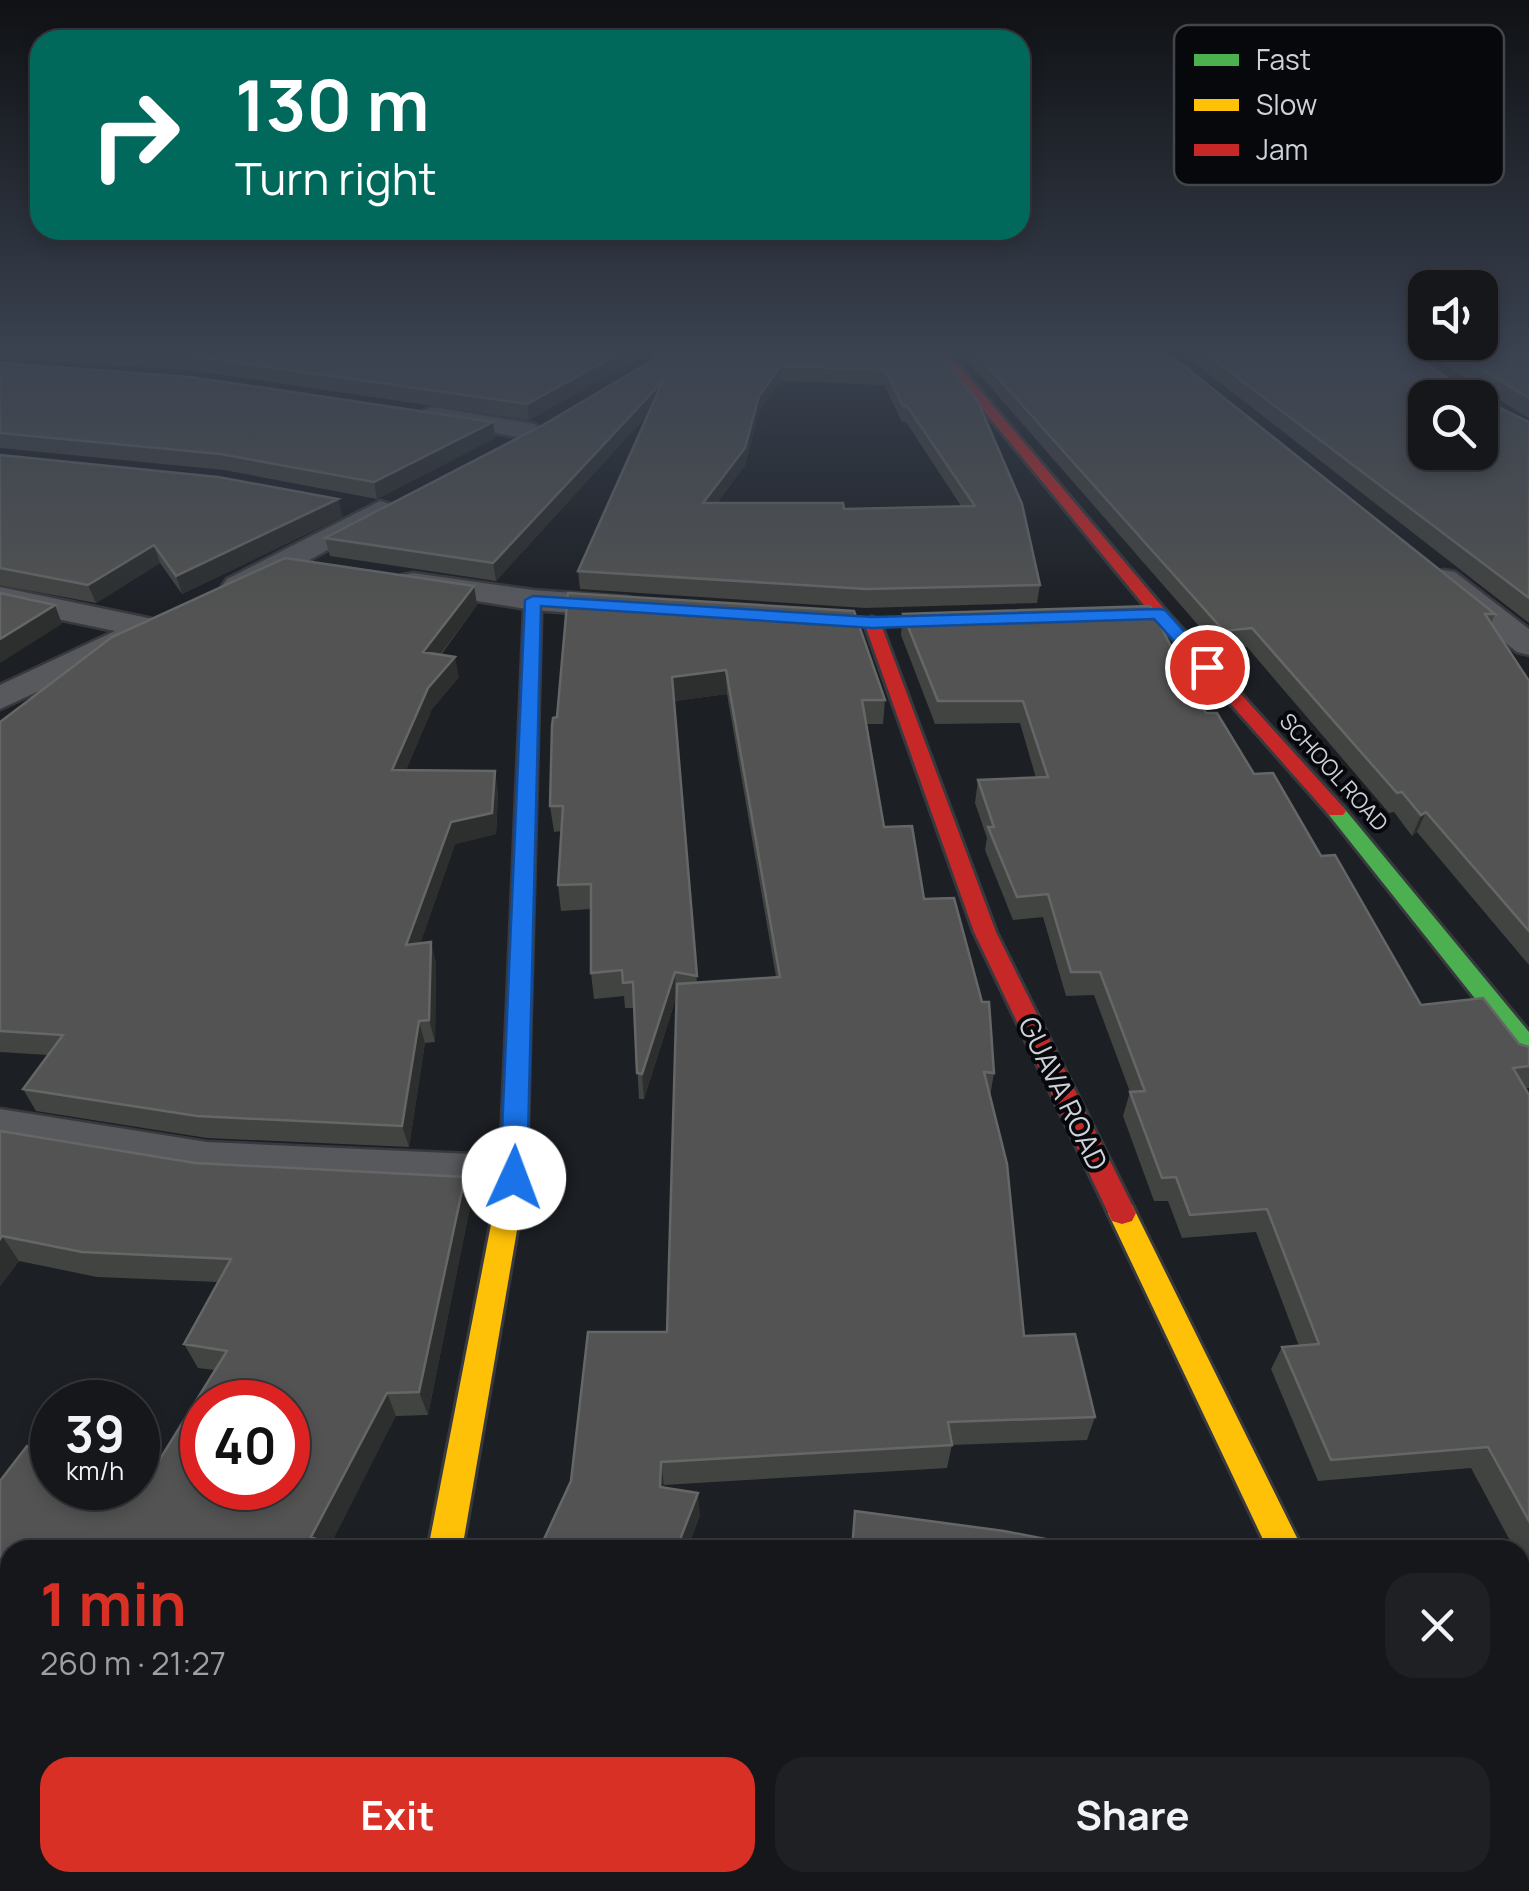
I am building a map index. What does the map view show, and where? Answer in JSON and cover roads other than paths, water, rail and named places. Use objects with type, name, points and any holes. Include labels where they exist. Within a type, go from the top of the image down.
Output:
[{"type":"street","points":[[482,458],[521,438]]},
{"type":"street","name":"SCHOOL ROAD","points":[[1013,438],[1159,614],[1375,855],[1529,1049]]},
{"type":"street","points":[[217,596],[412,494]]},
{"type":"street","points":[[339,504],[377,512]]},
{"type":"street","points":[[286,563],[343,572]]},
{"type":"street","points":[[1426,565],[1529,645]]},
{"type":"street","points":[[381,578],[533,600],[653,608]]},
{"type":"street","points":[[0,597],[148,628]]},
{"type":"street","points":[[447,1540],[514,1178],[533,600]]},
{"type":"street","points":[[0,698],[183,612]]},
{"type":"street","points":[[1120,614],[1159,614]]},
{"type":"street","points":[[832,620],[910,621]]},
{"type":"street","name":"GUAVA ROAD","points":[[872,622],[986,932],[1281,1540]]},
{"type":"street","points":[[0,1129],[207,1163],[514,1178]]}]
